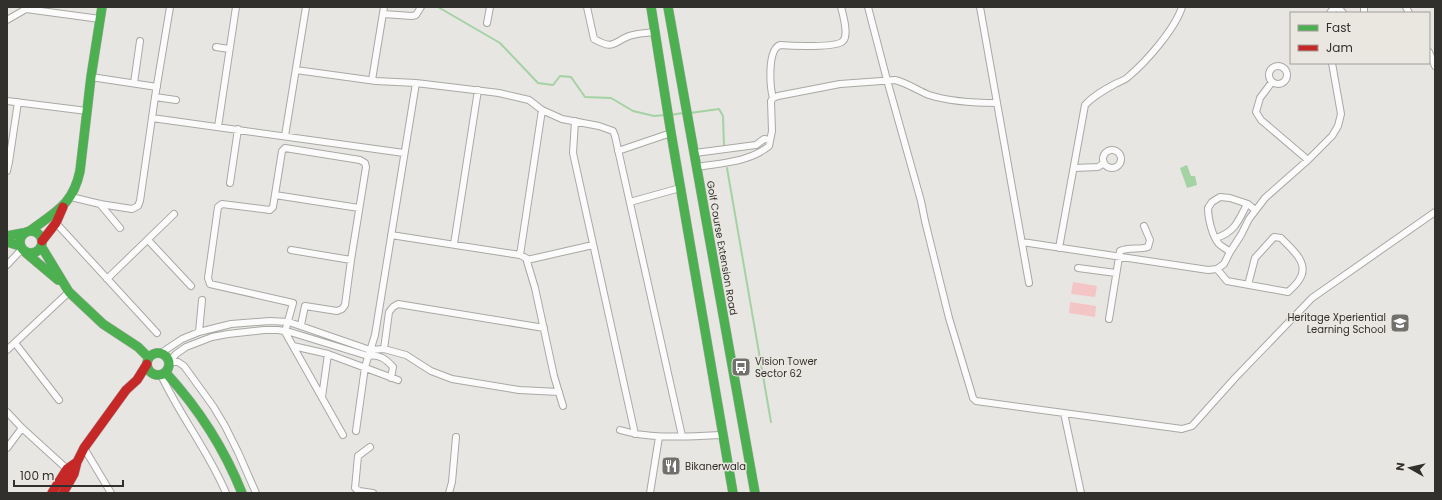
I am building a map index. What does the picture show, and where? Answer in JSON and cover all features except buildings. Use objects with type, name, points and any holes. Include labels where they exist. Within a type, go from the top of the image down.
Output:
[{"type":"main road","points":[[7,242],[32,253],[38,251],[56,223],[77,184],[102,7]]},
{"type":"main road","points":[[651,7],[680,188],[733,493]]},
{"type":"main road","name":"Golf Course Extension Road","points":[[668,7],[754,493]]},
{"type":"main road","points":[[68,200],[20,237],[23,249],[103,324],[138,347],[148,361],[150,372],[161,374],[174,381],[199,413],[223,451],[242,493]]},
{"type":"main road","points":[[7,236],[27,232],[39,233],[42,243],[66,289]]},
{"type":"main road","points":[[64,493],[74,474],[77,462],[84,448],[126,390],[137,380],[148,361],[155,354],[166,356],[169,362],[161,374],[137,380]]},
{"type":"main road","points":[[52,493],[67,469],[77,462]]},
{"type":"street","points":[[68,200],[132,209],[138,206],[170,7]]},
{"type":"street","points":[[218,127],[236,7]]},
{"type":"street","points":[[286,136],[306,7]]},
{"type":"street","points":[[372,80],[383,10],[412,16],[416,15],[421,7]]},
{"type":"street","points":[[487,23],[490,7]]},
{"type":"street","points":[[587,7],[594,39],[604,45],[612,45],[630,36],[655,32]]},
{"type":"street","points":[[697,167],[750,157],[762,153],[769,146],[772,126],[771,104],[773,98],[770,81],[772,60],[776,47],[830,45],[838,44],[843,41],[845,36],[845,28],[841,7]]},
{"type":"street","points":[[868,7],[921,201],[949,318],[973,398],[976,401],[1182,429],[1192,426],[1240,372],[1312,298],[1435,212]]},
{"type":"street","points":[[980,7],[1029,283]]},
{"type":"street","points":[[1059,248],[1085,105],[1090,99],[1128,78],[1152,53],[1168,32],[1182,7]]},
{"type":"street","points":[[7,20],[21,11],[31,8],[100,19]]},
{"type":"street","points":[[134,84],[140,41]]},
{"type":"street","points":[[216,47],[229,49]]},
{"type":"street","points":[[1430,54],[1435,66]]},
{"type":"street","points":[[1022,242],[1208,270],[1217,269],[1224,264],[1255,210],[1265,198],[1308,160],[1332,136],[1341,120],[1332,64]]},
{"type":"street","points":[[296,70],[372,80],[478,90],[516,96],[529,100],[542,110],[562,119],[599,126],[613,131],[682,436]]},
{"type":"street","points":[[91,77],[157,87]]},
{"type":"street","points":[[773,98],[840,84],[887,80],[902,82],[923,92],[945,99],[997,103]]},
{"type":"street","points":[[1272,82],[1260,98],[1256,112],[1261,120],[1308,160]]},
{"type":"street","points":[[356,431],[365,367],[375,335],[416,83]]},
{"type":"street","points":[[454,244],[478,90]]},
{"type":"street","points":[[155,97],[176,100]]},
{"type":"street","points":[[7,100],[87,111]]},
{"type":"street","points":[[7,171],[18,102]]},
{"type":"street","points":[[520,255],[542,110]]},
{"type":"street","points":[[152,118],[404,153]]},
{"type":"street","points":[[575,121],[573,153],[634,434]]},
{"type":"street","points":[[230,182],[238,129]]},
{"type":"street","points":[[618,151],[671,133]]},
{"type":"street","points":[[694,153],[756,145],[764,139],[770,140]]},
{"type":"street","points":[[285,148],[360,160],[364,163],[366,167],[358,208],[345,305],[342,309],[338,311],[305,306],[210,284],[208,278],[218,207],[222,204],[270,210],[273,207],[275,195],[282,151],[285,148]]},
{"type":"street","points":[[1074,168],[1098,167],[1104,163]]},
{"type":"street","points":[[630,202],[680,188]]},
{"type":"street","points":[[275,195],[358,208]]},
{"type":"street","points":[[1230,252],[1218,243],[1208,215],[1208,208],[1212,202],[1220,197],[1230,198],[1247,204],[1255,210]]},
{"type":"street","points":[[100,204],[120,228]]},
{"type":"street","points":[[1216,238],[1230,232],[1236,225],[1247,204]]},
{"type":"street","points":[[107,279],[174,214]]},
{"type":"street","points":[[56,223],[157,333]]},
{"type":"street","points":[[1109,319],[1120,251],[1124,249],[1143,249],[1148,247],[1150,240],[1144,226]]},
{"type":"street","points":[[391,234],[520,255],[526,258],[536,288],[554,376],[563,406]]},
{"type":"street","points":[[1217,269],[1226,282],[1288,292],[1300,279],[1303,265],[1301,260],[1281,238],[1274,237],[1255,258],[1248,285]]},
{"type":"street","points":[[148,240],[191,286]]},
{"type":"street","points":[[527,260],[593,245]]},
{"type":"street","points":[[7,265],[23,249]]},
{"type":"street","points":[[291,250],[351,260]]},
{"type":"street","points":[[1078,268],[1116,273]]},
{"type":"street","points":[[7,350],[66,289]]},
{"type":"street","points":[[199,332],[202,300]]},
{"type":"street","points":[[285,332],[293,303]]},
{"type":"street","points":[[384,349],[389,312],[392,307],[398,304],[544,328]]},
{"type":"street","points":[[301,325],[305,306]]},
{"type":"street","points":[[161,354],[182,339],[199,332],[231,324],[270,320],[301,325],[387,360],[393,368],[391,378]]},
{"type":"street","points":[[169,362],[176,354],[186,347],[212,337],[244,332],[278,330],[369,353],[384,349],[406,355],[431,371],[452,379],[519,390],[559,392]]},
{"type":"street","points":[[285,332],[342,435]]},
{"type":"street","points":[[15,343],[59,400]]},
{"type":"street","points":[[293,346],[328,354],[398,380]]},
{"type":"street","points":[[322,397],[328,354]]},
{"type":"street","points":[[169,362],[178,362],[184,366],[213,406],[238,452],[256,493]]},
{"type":"street","points":[[161,374],[172,396],[220,478],[226,493]]},
{"type":"street","points":[[7,412],[22,428],[67,469]]},
{"type":"street","points":[[1064,413],[1081,493]]},
{"type":"street","points":[[7,448],[22,428]]},
{"type":"street","points":[[620,430],[634,434],[659,437],[723,435]]},
{"type":"street","points":[[449,493],[452,482],[456,437]]},
{"type":"street","points":[[650,493],[659,437]]},
{"type":"street","points":[[370,447],[358,456],[355,488],[359,491],[372,493]]},
{"type":"street","points":[[84,448],[111,493]]},
{"type":"shaded area","points":[[1187,165],[1191,176],[1195,176],[1197,185],[1187,188],[1180,168]]},
{"type":"shaded area","points":[[1073,282],[1097,286],[1095,297],[1071,294]]},
{"type":"shaded area","points":[[1070,302],[1096,306],[1095,317],[1069,313]]},
{"type":"waterway","points":[[438,7],[500,43],[538,83],[553,85],[560,76],[571,77],[585,97],[611,98],[633,111],[654,116],[665,115]]},
{"type":"waterway","points":[[690,113],[719,109],[723,116],[724,146]]},
{"type":"waterway","points":[[670,115],[683,113]]},
{"type":"waterway","points":[[727,168],[771,422]]},
{"type":"traffic: fast","points":[[31,230],[63,206],[77,182],[80,171],[91,77],[102,7]]},
{"type":"traffic: fast","points":[[651,7],[671,133],[733,493]]},
{"type":"traffic: fast","points":[[668,7],[755,493]]},
{"type":"traffic: fast","points":[[27,231],[35,231],[42,238],[42,242],[42,246],[35,253],[27,253],[20,246],[20,238],[27,231]]},
{"type":"traffic: fast","points":[[7,236],[23,233]]},
{"type":"traffic: fast","points":[[7,242],[20,246]]},
{"type":"traffic: fast","points":[[41,246],[69,292],[103,324],[138,347],[149,358]]},
{"type":"traffic: fast","points":[[26,253],[58,280]]},
{"type":"traffic: fast","points":[[158,353],[166,356],[169,364],[166,372],[158,375],[150,372],[147,364],[150,356],[158,353]]},
{"type":"traffic: fast","points":[[166,373],[200,415],[210,430],[227,460],[242,493]]},
{"type":"traffic: jam","points":[[42,241],[56,223],[63,207]]},
{"type":"traffic: jam","points":[[63,493],[74,474],[77,462],[84,448],[126,390],[137,380],[147,364]]},
{"type":"traffic: jam","points":[[52,493],[67,469],[77,462]]},
{"type":"place","name":"Heritage Xperiential Learning School","points":[[1400,323]]},
{"type":"place","name":"Vision Tower Sector 62","points":[[741,367]]},
{"type":"place","name":"Bikanerwala","points":[[671,466]]}]
